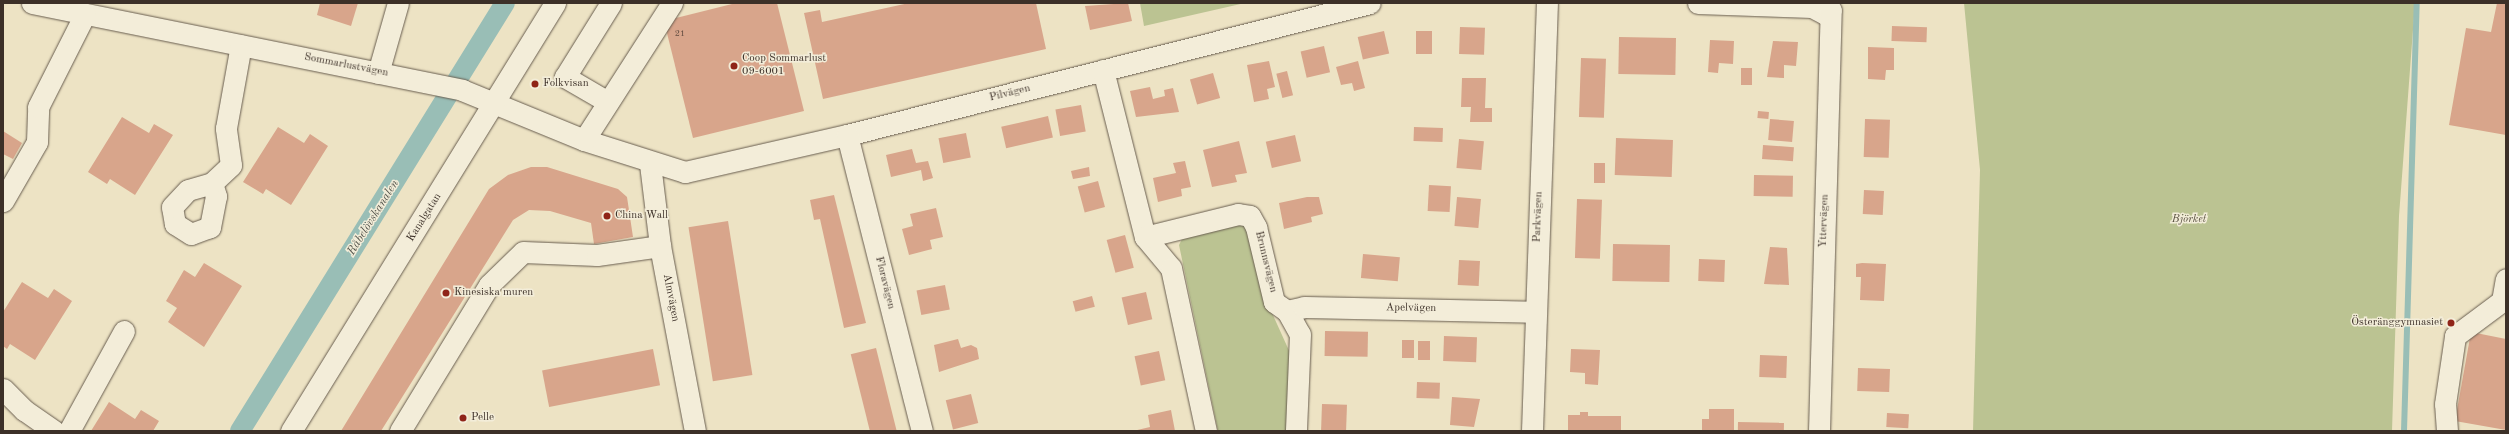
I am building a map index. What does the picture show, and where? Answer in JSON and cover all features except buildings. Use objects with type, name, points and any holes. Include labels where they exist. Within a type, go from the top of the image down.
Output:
[{"type":"street","name":"Sommarlustvägen","points":[[33,3],[462,90],[496,101],[584,140],[650,164]]},
{"type":"street","points":[[378,73],[398,3]]},
{"type":"street","name":"Kanalgatan","points":[[291,431],[496,101],[555,3]]},
{"type":"street","points":[[608,102],[565,77],[611,3]]},
{"type":"street","points":[[584,140],[672,3]]},
{"type":"street","name":"Pilvägen","points":[[650,164],[685,172],[847,136],[1370,3]]},
{"type":"street","name":"Parkvägen","points":[[1532,431],[1547,3]]},
{"type":"street","name":"Yttervägen","points":[[1698,3],[1812,8],[1825,14],[1831,10],[1819,431]]},
{"type":"street","points":[[3,201],[37,142],[38,107],[85,14]]},
{"type":"street","points":[[212,183],[231,165],[226,128],[241,45]]},
{"type":"street","points":[[1103,70],[1145,237],[1171,268],[1206,431]]},
{"type":"street","name":"Floravägen","points":[[847,136],[922,431]]},
{"type":"street","name":"Almvägen","points":[[650,164],[660,246],[695,431]]},
{"type":"street","name":"Brunnsvägen","points":[[1145,237],[1238,214],[1250,216],[1256,227],[1274,302],[1287,311],[1300,334],[1296,431]]},
{"type":"street","points":[[400,431],[489,286],[523,252],[597,255],[660,246]]},
{"type":"street","points":[[2447,431],[2445,404],[2455,336],[2502,302],[2506,278]]},
{"type":"street","name":"Apelvägen","points":[[1287,311],[1304,307],[1535,312]]},
{"type":"street","points":[[69,431],[124,331]]},
{"type":"street","points":[[3,389],[24,410],[54,431]]},
{"type":"green space","points":[[1140,3],[1245,3],[1144,26]]},
{"type":"green space","name":"Björket","points":[[1964,3],[2415,3],[2399,216],[2392,431],[1973,431],[1980,170]]},
{"type":"green space","points":[[1237,224],[1248,227],[1268,304],[1291,355],[1288,431],[1218,431],[1179,245],[1183,237]]},
{"type":"waterway","name":"Råbelövskanalen","points":[[240,431],[505,3]]},
{"type":"waterway","points":[[2404,431],[2417,3]]},
{"type":"place","name":"Coop Sommarlust 09-6001","points":[[734,66]]},
{"type":"place","name":"Folkvisan","points":[[535,84]]},
{"type":"place","name":"China Wall","points":[[607,216]]},
{"type":"place","name":"Kinesiska muren","points":[[446,293]]},
{"type":"place","name":"Österänggymnasiet","points":[[2451,323]]},
{"type":"place","name":"Pelle","points":[[463,418]]}]
